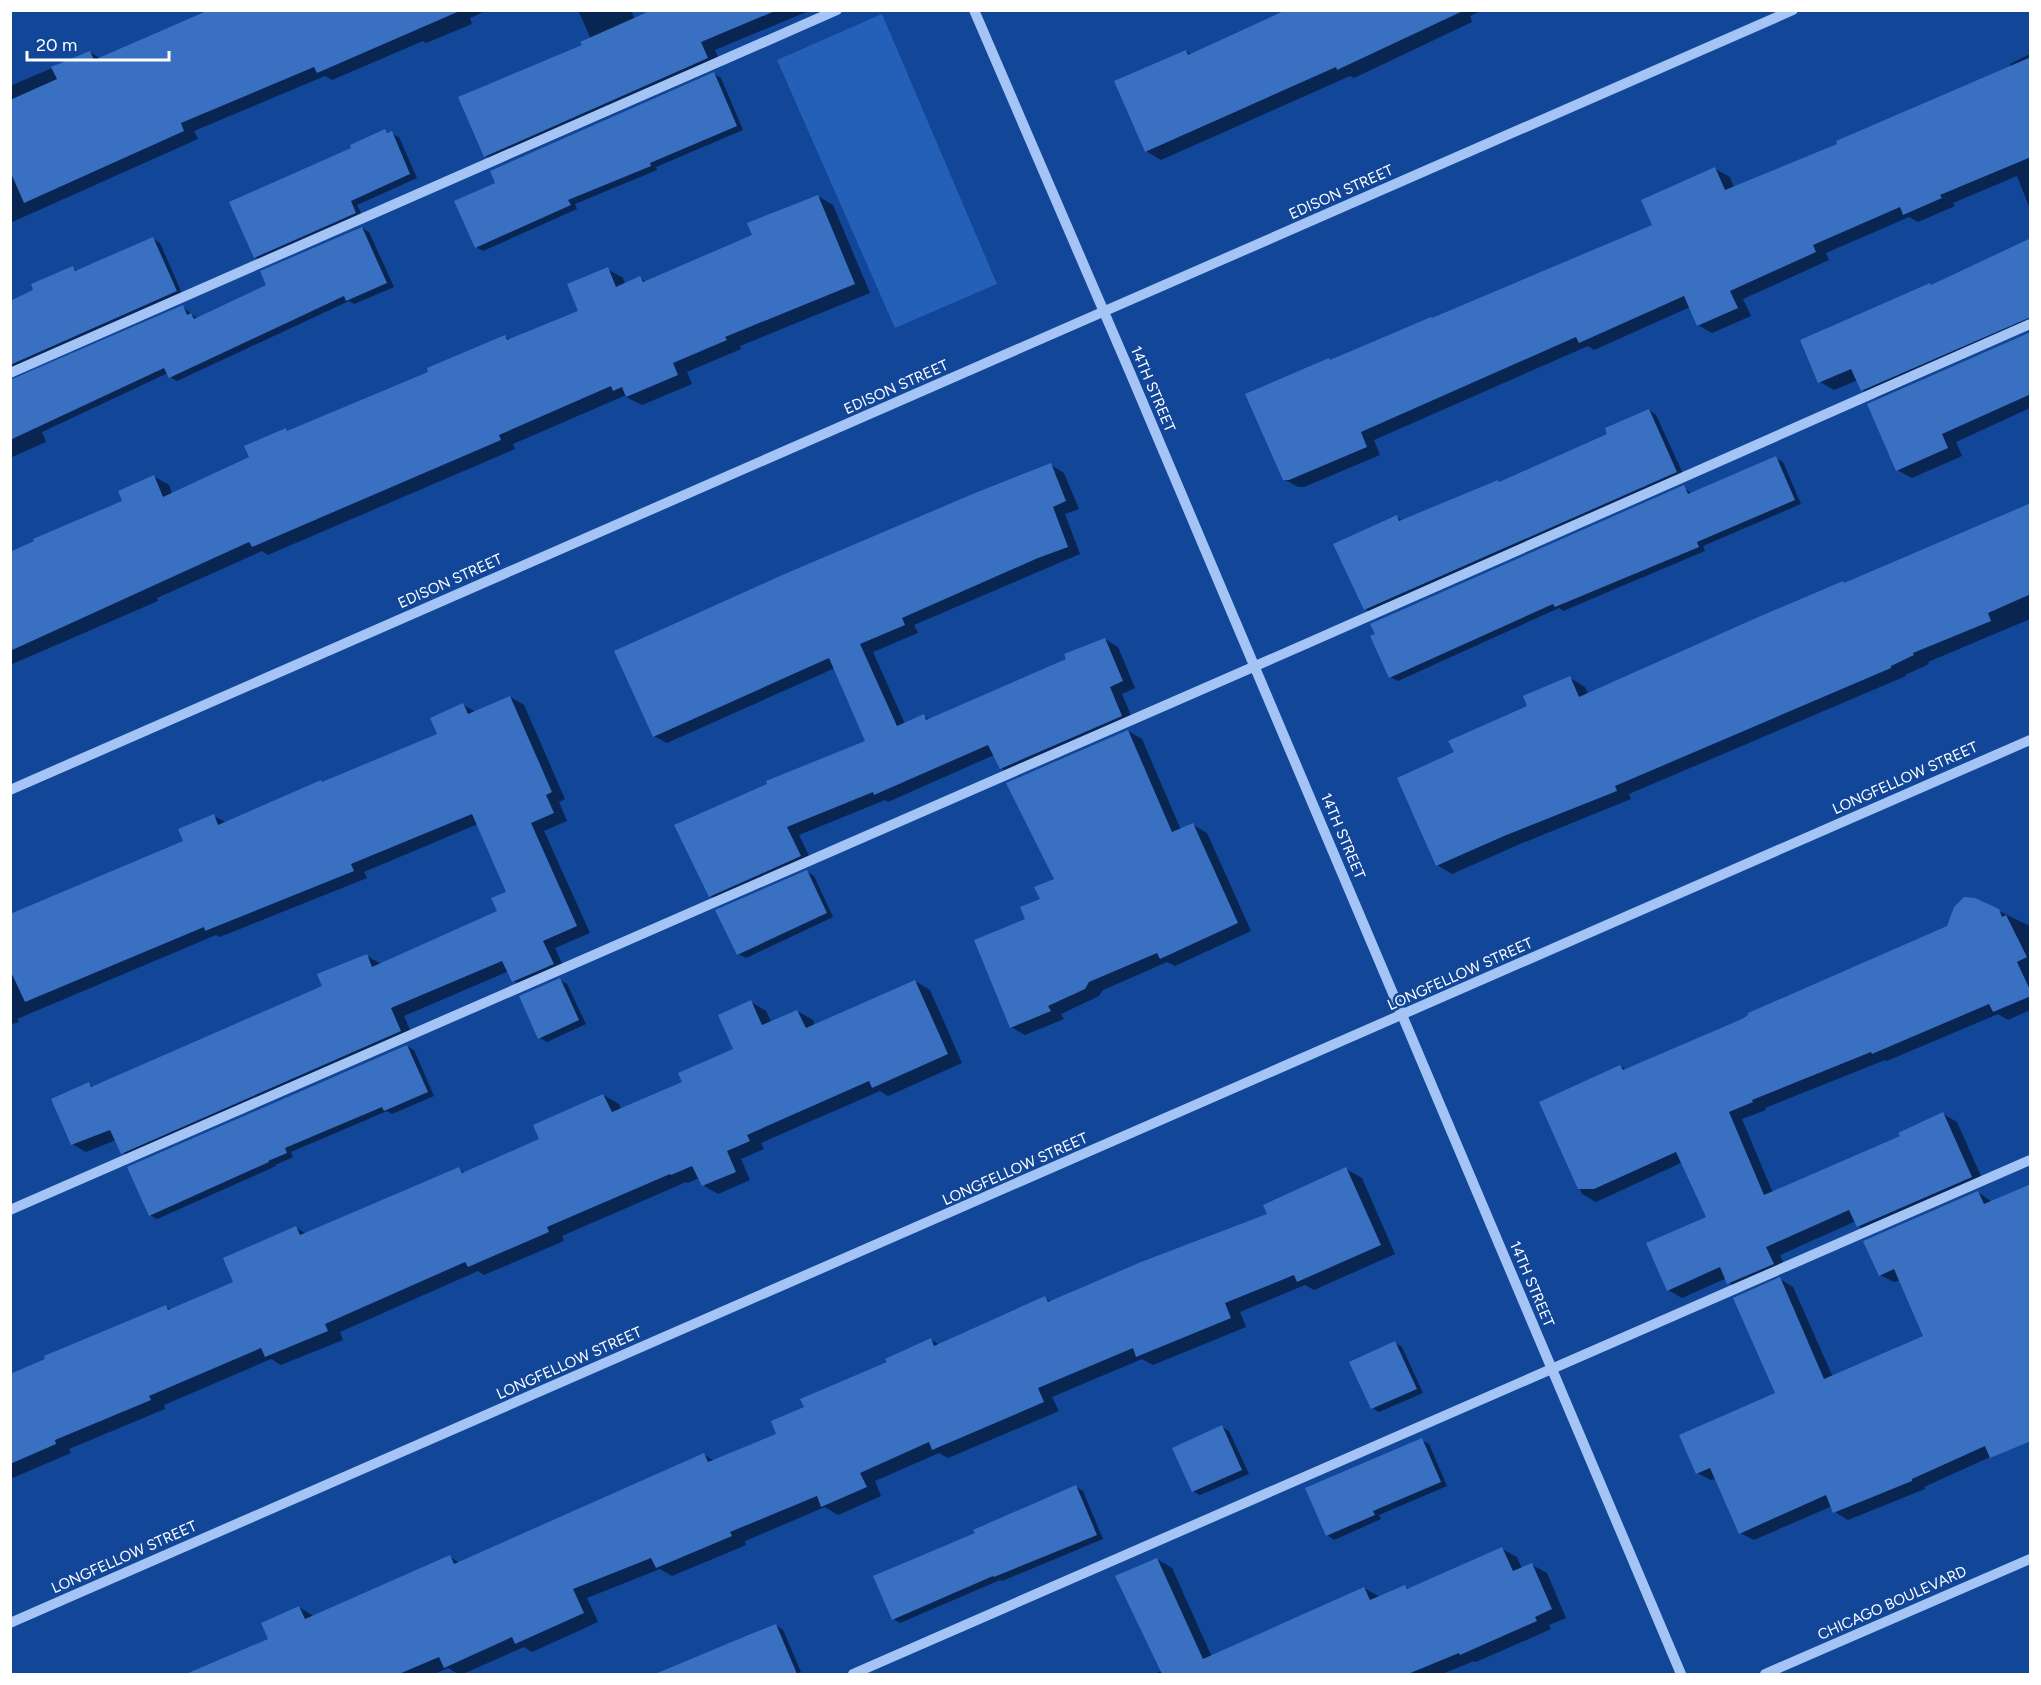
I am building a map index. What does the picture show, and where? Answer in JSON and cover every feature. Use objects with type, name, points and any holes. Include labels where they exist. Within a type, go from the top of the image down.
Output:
[{"type":"street","points":[[10,373],[837,10]]},
{"type":"street","name":"14TH STREET","points":[[974,10],[1681,1674]]},
{"type":"street","name":"EDISON STREET","points":[[10,790],[1793,10]]},
{"type":"street","points":[[10,1210],[1254,667],[2031,324]]},
{"type":"street","name":"LONGFELLOW STREET","points":[[10,1623],[2031,740]]},
{"type":"street","points":[[853,1674],[2031,1160]]},
{"type":"street","name":"CHICAGO BOULEVARD","points":[[1766,1674],[2031,1558]]},
{"type":"shaded area","points":[[882,14],[997,284],[895,328],[777,60]]},
{"type":"building","points":[[209,10],[462,10],[317,73],[314,67],[181,123],[184,131],[24,203],[10,171],[10,100],[57,79],[51,67],[90,51],[94,60]]},
{"type":"building","points":[[652,10],[775,11],[701,42],[708,58],[484,157],[458,97],[582,45],[580,42]]},
{"type":"building","points":[[1286,10],[1465,10],[1337,70],[1336,67],[1145,152],[1114,81],[1186,50],[1188,55]]},
{"type":"building","points":[[2031,57],[2031,157],[1940,195],[1942,198],[1903,215],[1900,207],[1813,245],[1816,252],[1730,291],[1738,308],[1697,326],[1684,296],[1579,343],[1576,337],[1361,432],[1367,447],[1289,480],[1283,480],[1245,394],[1652,225],[1641,200],[1715,167],[1725,190],[1837,144],[1836,141]]},
{"type":"building","points":[[714,72],[737,126],[650,163],[651,166],[568,200],[571,205],[475,248],[454,201],[495,183],[490,171]]},
{"type":"building","points":[[385,129],[387,133],[392,131],[410,174],[351,201],[356,213],[254,258],[229,202],[351,148],[350,145]]},
{"type":"building","points":[[818,195],[855,284],[725,337],[727,340],[673,363],[678,375],[626,397],[622,387],[613,391],[611,386],[499,435],[501,440],[252,547],[249,542],[10,651],[10,552],[34,541],[33,539],[122,501],[118,491],[154,475],[163,497],[249,457],[244,446],[286,428],[287,431],[428,372],[427,368],[505,335],[507,340],[578,311],[567,284],[608,267],[616,287],[640,276],[643,282],[752,235],[747,223]]},
{"type":"building","points":[[362,227],[387,283],[346,301],[344,296],[169,378],[164,368],[10,440],[10,380],[183,305],[187,315],[191,313],[194,319],[266,285],[260,271]]},
{"type":"building","points":[[153,237],[177,291],[10,365],[10,301],[33,290],[31,284],[73,266],[75,271]]},
{"type":"building","points":[[2031,238],[2031,317],[1861,391],[1851,369],[1818,383],[1800,340],[1930,283],[1931,285]]},
{"type":"building","points":[[2031,332],[2031,394],[1942,434],[1948,448],[1896,471],[1867,404]]},
{"type":"building","points":[[1649,409],[1677,472],[1364,610],[1333,544],[1397,515],[1399,521],[1498,480],[1499,482],[1607,434],[1605,428]]},
{"type":"building","points":[[1776,456],[1795,500],[1697,542],[1699,547],[1555,607],[1553,604],[1389,678],[1370,636],[1375,634],[1370,624],[1684,485],[1688,494]]},
{"type":"building","points":[[1051,463],[1066,501],[1053,507],[1068,547],[902,618],[905,625],[860,644],[897,726],[924,714],[926,720],[1066,659],[1064,654],[1105,638],[1123,681],[1110,687],[1122,716],[1000,769],[988,745],[874,795],[873,792],[787,827],[801,856],[709,897],[674,825],[767,784],[766,781],[865,741],[829,658],[653,737],[614,651],[780,576]]},
{"type":"building","points":[[2031,503],[2031,594],[1988,613],[1991,621],[1913,653],[1914,655],[1891,668],[1615,786],[1617,791],[1436,866],[1397,778],[1454,752],[1448,741],[1527,706],[1523,696],[1570,676],[1579,697],[1756,618]]},
{"type":"building","points":[[510,696],[552,792],[546,795],[554,813],[531,823],[577,926],[543,941],[554,964],[512,982],[502,961],[391,1008],[401,1031],[121,1154],[110,1130],[71,1145],[51,1099],[89,1082],[91,1087],[322,986],[317,974],[367,954],[372,967],[497,911],[491,898],[506,892],[472,814],[351,864],[354,871],[205,931],[204,927],[25,1002],[10,970],[10,914],[183,841],[178,829],[214,814],[218,825],[321,780],[322,782],[437,734],[430,718],[463,703],[468,714]]},
{"type":"building","points":[[1128,730],[1172,832],[1193,823],[1238,923],[1160,959],[1157,953],[1089,982],[1085,989],[1048,1006],[1051,1011],[1010,1028],[974,940],[1025,919],[1020,907],[1040,899],[1034,887],[1054,879],[1006,783]]},
{"type":"building","points":[[807,870],[827,913],[737,955],[715,910]]},
{"type":"building","points":[[1964,897],[1975,898],[1999,909],[2002,917],[2006,915],[2027,957],[2017,962],[2031,996],[1993,1012],[1989,1004],[1872,1054],[1871,1052],[1752,1100],[1753,1102],[1729,1112],[1764,1195],[1900,1136],[1898,1133],[1943,1112],[1972,1177],[1857,1227],[1849,1210],[1766,1247],[1774,1264],[1727,1284],[1720,1267],[1667,1291],[1646,1243],[1706,1217],[1676,1152],[1594,1189],[1578,1189],[1539,1102],[1620,1065],[1623,1070],[1742,1019],[1748,1013],[1947,926],[1954,907]]},
{"type":"building","points":[[560,978],[579,1020],[538,1039],[519,996]]},
{"type":"building","points":[[915,980],[948,1054],[872,1088],[869,1081],[747,1135],[750,1141],[727,1151],[736,1172],[702,1186],[692,1166],[670,1174],[547,1227],[549,1232],[468,1267],[465,1262],[325,1324],[328,1331],[265,1357],[261,1348],[149,1396],[151,1400],[55,1440],[56,1444],[10,1464],[10,1374],[45,1359],[44,1356],[166,1305],[168,1310],[233,1282],[223,1258],[296,1226],[300,1235],[459,1167],[462,1173],[539,1139],[533,1125],[603,1094],[612,1112],[682,1082],[678,1073],[733,1049],[718,1015],[751,1000],[762,1025],[797,1010],[806,1028]]},
{"type":"building","points":[[407,1045],[428,1092],[384,1111],[382,1107],[285,1148],[287,1153],[269,1162],[149,1216],[127,1167]]},
{"type":"building","points":[[1346,1167],[1381,1245],[1297,1282],[1294,1275],[1225,1303],[1231,1318],[1136,1357],[1133,1348],[1038,1388],[1044,1402],[932,1450],[929,1442],[860,1473],[867,1487],[821,1507],[817,1496],[730,1532],[732,1536],[656,1568],[651,1558],[573,1589],[584,1613],[515,1644],[512,1637],[444,1668],[439,1657],[399,1674],[186,1674],[268,1639],[261,1623],[299,1606],[305,1619],[450,1555],[454,1564],[704,1453],[708,1462],[776,1434],[771,1421],[804,1407],[800,1399],[887,1362],[885,1359],[931,1338],[934,1346],[1045,1296],[1048,1302],[1141,1262],[1267,1214],[1263,1205]]},
{"type":"building","points":[[2031,1184],[2031,1441],[1990,1458],[1985,1446],[1912,1479],[1912,1481],[1833,1513],[1826,1495],[1739,1534],[1710,1468],[1696,1474],[1679,1435],[1775,1393],[1733,1298],[1780,1277],[1824,1379],[1923,1336],[1894,1269],[1879,1276],[1863,1241],[1978,1191],[1984,1204]]},
{"type":"building","points":[[1395,1341],[1417,1389],[1371,1409],[1349,1362]]},
{"type":"building","points":[[1222,1425],[1242,1470],[1192,1492],[1172,1448]]},
{"type":"building","points":[[1422,1438],[1441,1482],[1373,1511],[1375,1515],[1326,1536],[1305,1488]]},
{"type":"building","points":[[1076,1485],[1097,1535],[993,1576],[892,1620],[873,1576],[975,1533],[973,1530]]},
{"type":"building","points":[[1502,1547],[1513,1571],[1532,1563],[1552,1609],[1535,1617],[1537,1621],[1460,1655],[1459,1653],[1408,1674],[1162,1674],[1115,1576],[1157,1558],[1203,1659],[1364,1587],[1370,1600],[1405,1585],[1407,1589]]},
{"type":"building","points":[[776,1624],[797,1674],[655,1674],[746,1636]]}]
